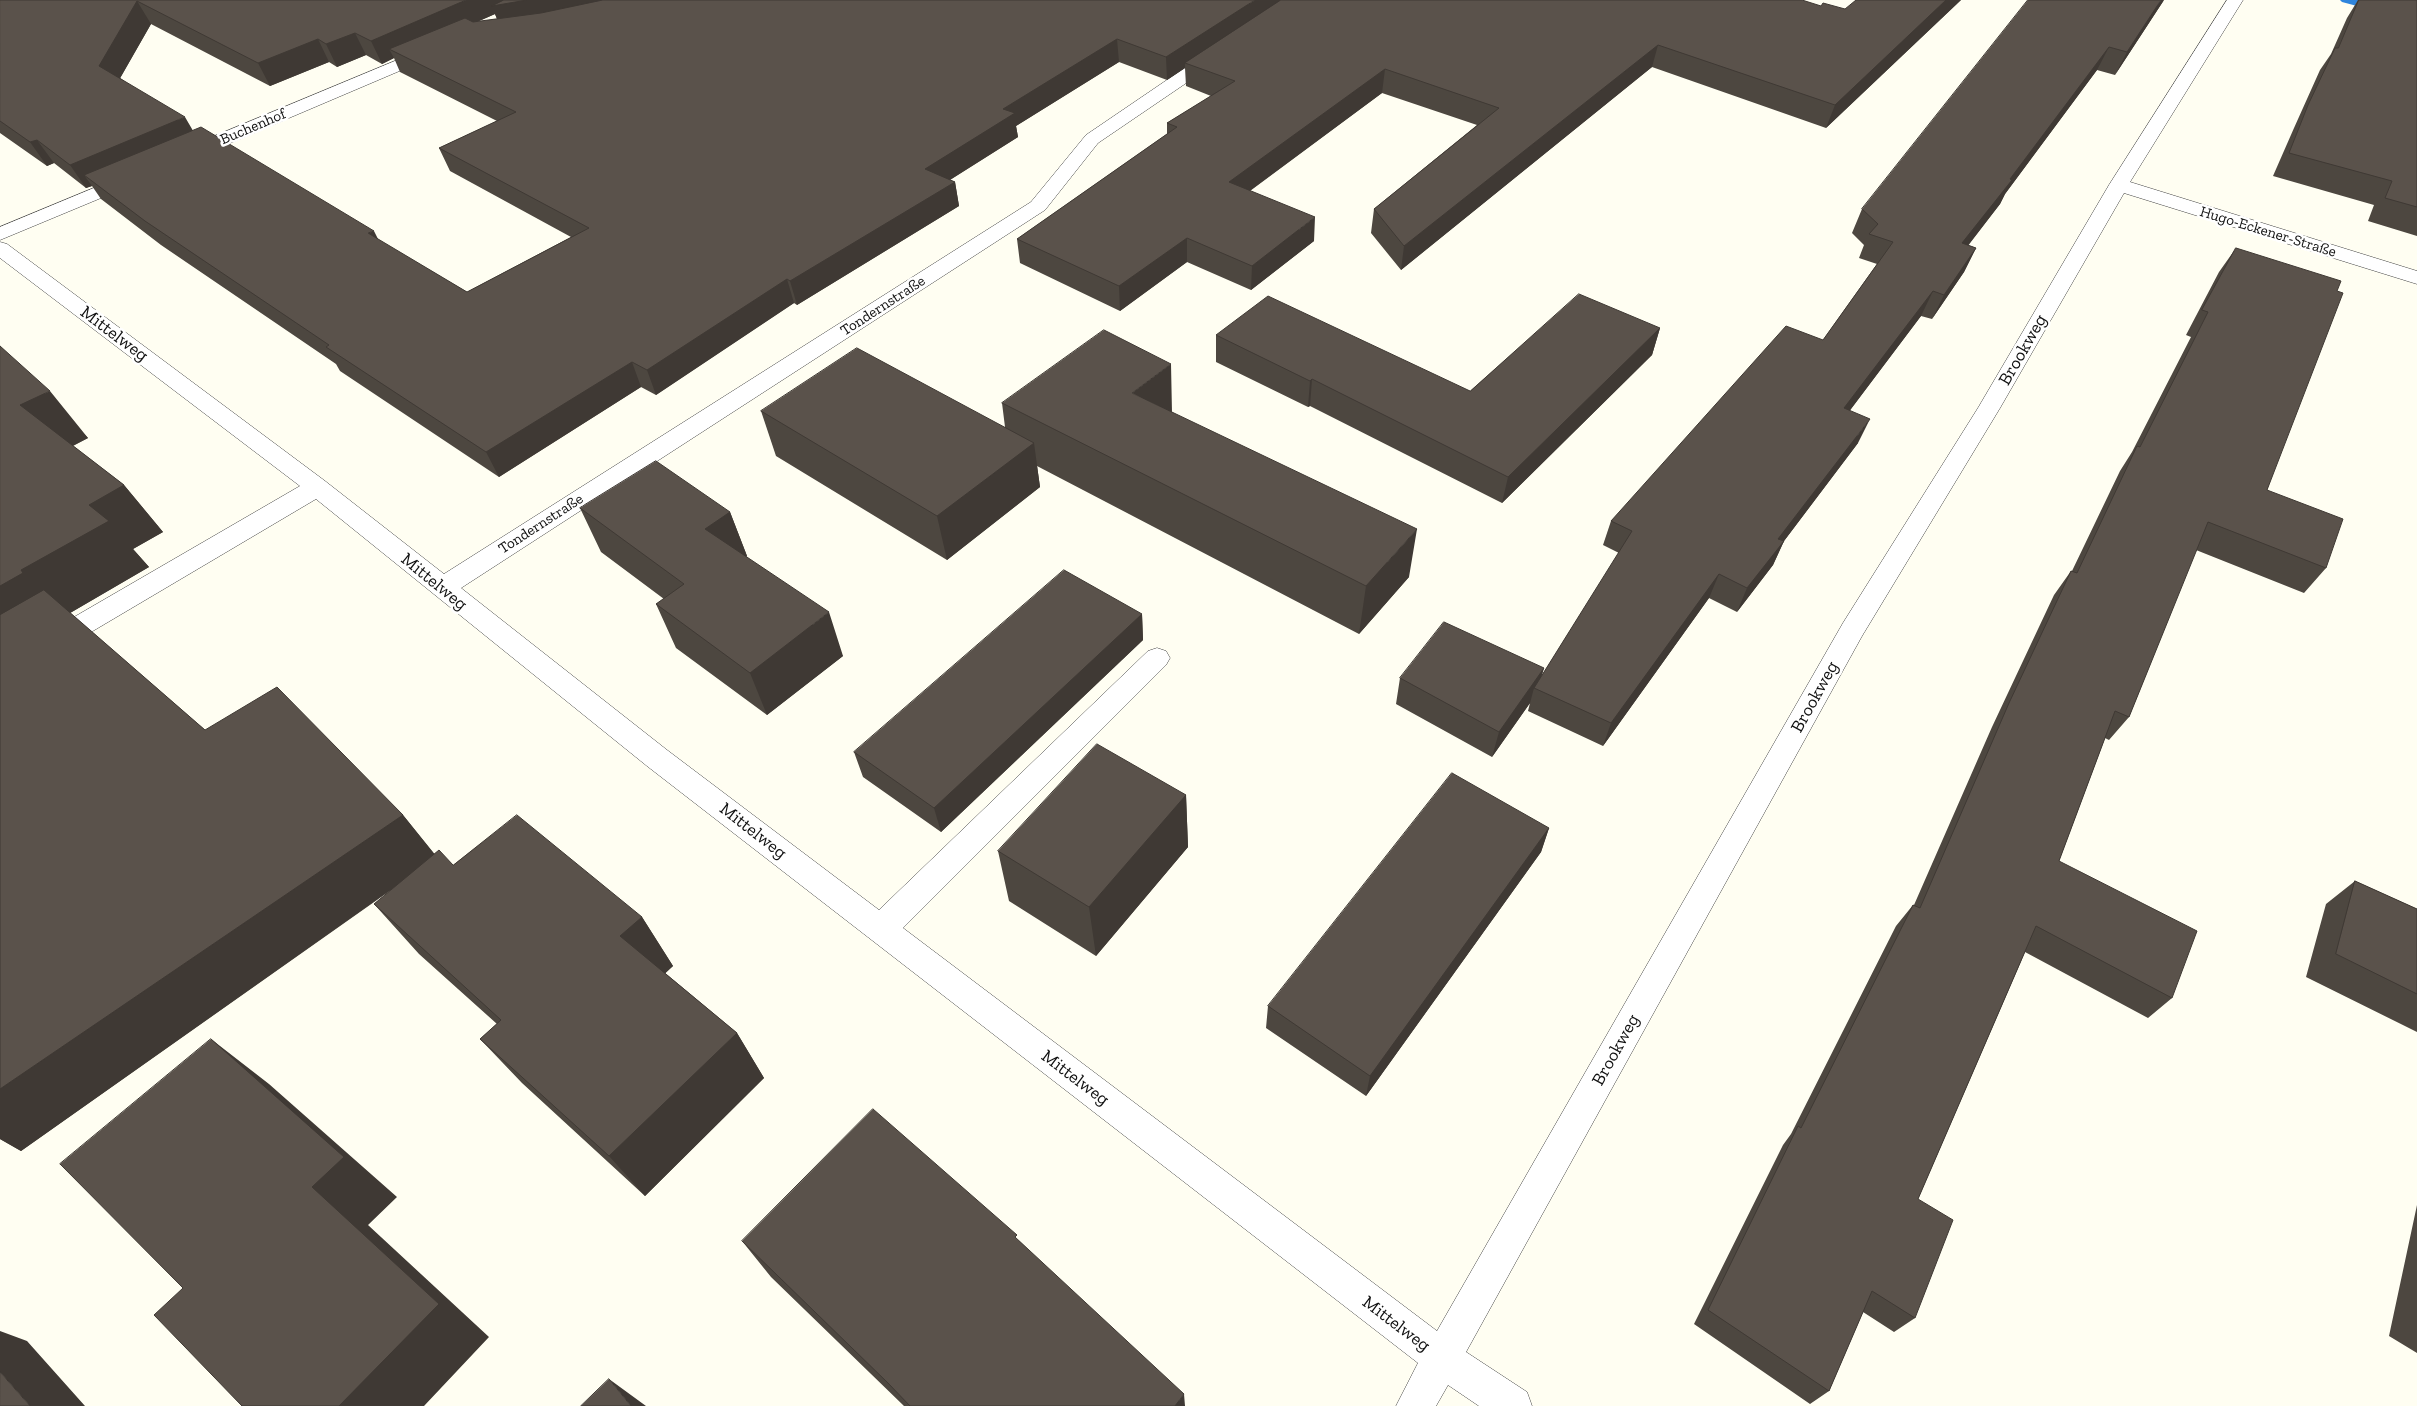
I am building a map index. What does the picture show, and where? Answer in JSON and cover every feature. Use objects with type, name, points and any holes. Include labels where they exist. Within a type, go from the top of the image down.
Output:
[{"type":"street","name":"Brookweg","points":[[1415,1406],[1852,630],[1990,408],[2119,186],[2235,0]]},
{"type":"street","name":"Buchenhof","points":[[175,160],[451,43]]},
{"type":"street","name":"Tondernstraße","points":[[442,588],[1038,206],[1092,139],[1232,45]]},
{"type":"street","points":[[0,234],[147,172]]},
{"type":"street","name":"Hugo-Eckener-Straße","points":[[2119,186],[2417,278]]},
{"type":"street","name":"Mittelweg","points":[[0,248],[317,487],[657,758],[881,930],[1443,1359],[1513,1406]]},
{"type":"street","points":[[0,673],[317,487]]},
{"type":"street","points":[[881,930],[1156,658]]},
{"type":"building","points":[[0,0],[466,0],[371,41],[355,33],[326,44],[318,39],[258,63],[137,1],[99,66],[185,117],[70,165],[37,140],[30,142],[0,121]]},
{"type":"building","points":[[504,0],[527,0],[492,6]]},
{"type":"building","points":[[603,0],[1255,0],[1166,57],[1117,39],[1003,109],[1015,113],[925,169],[955,182],[790,281],[787,279],[647,370],[632,362],[486,452],[326,347],[329,345],[145,221],[84,175],[201,127],[374,231],[368,233],[467,292],[589,228],[439,148],[516,112],[389,49],[465,18],[473,22],[541,13]]},
{"type":"building","points":[[1281,0],[1802,0],[1821,6],[1823,3],[1845,9],[1856,0],[1946,0],[1835,105],[1658,45],[1404,246],[1374,209],[1499,108],[1385,69],[1229,182],[1315,217],[1252,266],[1187,238],[1119,286],[1017,239],[1177,127],[1167,123],[1235,81],[1185,63]]},
{"type":"building","points":[[2028,0],[2161,0],[2127,52],[2109,47],[2010,179],[2012,180],[1962,243],[1976,248],[1944,295],[1933,291],[1844,408],[1870,419],[1778,539],[1784,541],[1747,588],[1719,574],[1611,723],[1534,688],[1632,531],[1611,521],[1786,326],[1823,340],[1893,242],[1869,234],[1878,224],[1862,209]]},
{"type":"building","points":[[2359,0],[2417,0],[2417,207],[2385,198],[2392,181],[2289,153],[2308,105],[2335,48],[2338,48]]},
{"type":"building","points":[[2236,248],[2341,281],[2337,291],[2343,293],[2267,490],[2343,519],[2326,568],[2208,522],[2129,717],[2115,711],[2059,861],[2197,931],[2172,998],[2036,926],[1918,1199],[1953,1220],[1915,1318],[1872,1291],[1829,1391],[1708,1310],[1798,1126],[1801,1128],[1913,905],[1920,908],[2009,703],[2071,571],[2077,573],[2137,446],[2140,447],[2208,312],[2202,310]]},
{"type":"building","points":[[1579,294],[1660,328],[1508,477],[1312,379],[1310,381],[1216,335],[1268,296],[1470,391]]},
{"type":"building","points":[[1104,330],[1171,364],[1132,393],[1417,529],[1366,586],[1002,403]]},
{"type":"building","points":[[0,346],[50,391],[20,405],[124,485],[89,505],[109,521],[21,570],[23,573],[0,586]]},
{"type":"building","points":[[857,348],[1034,443],[937,516],[761,411]]},
{"type":"building","points":[[656,461],[730,512],[705,529],[829,612],[750,673],[656,604],[684,584],[580,508]]},
{"type":"building","points":[[1064,570],[1142,614],[934,808],[854,752]]},
{"type":"building","points":[[44,590],[205,730],[277,687],[403,815],[0,1089],[0,615]]},
{"type":"building","points":[[1444,622],[1544,668],[1499,732],[1400,678]]},
{"type":"building","points":[[1097,744],[1186,795],[1089,907],[998,851]]},
{"type":"building","points":[[1452,773],[1549,828],[1370,1076],[1268,1006]]},
{"type":"building","points":[[517,815],[642,917],[620,936],[737,1033],[609,1156],[480,1039],[501,1020],[374,904],[439,850],[453,865]]},
{"type":"building","points":[[2355,881],[2417,909],[2417,994],[2336,954]]},
{"type":"building","points":[[211,1039],[344,1157],[312,1187],[439,1304],[339,1406],[242,1406],[154,1315],[183,1288],[60,1164]]},
{"type":"building","points":[[873,1109],[1017,1235],[1015,1237],[1184,1394],[1175,1406],[910,1406],[742,1241]]},
{"type":"building","points":[[0,1372],[30,1406],[0,1406]]},
{"type":"building","points":[[609,1379],[631,1406],[581,1406]]},
{"type":"waterway","points":[[2346,0],[2417,18]]}]
